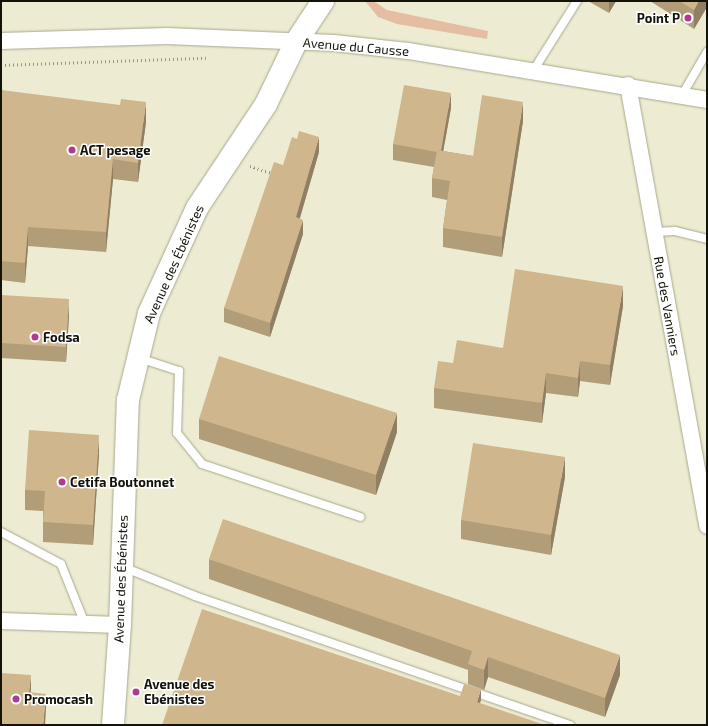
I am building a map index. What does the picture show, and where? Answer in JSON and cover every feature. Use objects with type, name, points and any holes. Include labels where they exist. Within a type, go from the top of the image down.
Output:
[{"type":"street","name":"Avenue des Ébénistes","points":[[113,725],[120,625],[128,400],[149,313],[197,208],[266,104],[296,42],[323,1]]},
{"type":"street","name":"Avenue du Causse","points":[[1,41],[167,36],[334,43],[400,50],[628,85],[707,100]]},
{"type":"street","name":"Rue des Vanniers","points":[[628,85],[654,232],[702,475],[707,526]]},
{"type":"street","points":[[1,621],[120,625]]},
{"type":"lane","points":[[533,71],[577,1]]},
{"type":"lane","points":[[682,95],[707,52]]},
{"type":"lane","points":[[654,232],[675,231],[707,239]]},
{"type":"lane","points":[[138,358],[179,371],[177,433],[202,464],[360,517]]},
{"type":"lane","points":[[1,532],[61,564],[85,624]]},
{"type":"lane","points":[[122,567],[195,596],[570,725]]},
{"type":"path","points":[[1,65],[184,60],[214,57]]},
{"type":"path","points":[[252,166],[280,175]]},
{"type":"shaded area","points":[[365,1],[373,1],[387,10],[488,31],[487,39],[397,24],[378,17]]},
{"type":"building","points":[[679,1],[699,1],[694,10]]},
{"type":"building","points":[[404,85],[451,93],[441,151],[437,150],[437,152],[393,144]]},
{"type":"building","points":[[1,90],[120,105],[121,99],[146,102],[138,163],[113,159],[106,232],[28,227],[25,263],[1,261]]},
{"type":"building","points":[[482,95],[523,102],[502,237],[443,228],[450,181],[432,178],[437,150],[473,156]]},
{"type":"building","points":[[299,131],[319,137],[296,217],[303,220],[270,323],[224,308],[274,162],[283,165],[292,137],[297,139]]},
{"type":"building","points":[[515,269],[623,286],[610,365],[580,361],[578,378],[546,373],[542,403],[434,388],[438,361],[453,363],[457,340],[503,348]]},
{"type":"building","name":"Fodsa","points":[[1,295],[69,299],[66,347],[1,343]]},
{"type":"building","points":[[219,356],[397,413],[376,475],[199,419]]},
{"type":"building","name":"Cetifa Boutonnet","points":[[29,430],[99,435],[93,525],[43,522],[45,491],[25,490]]},
{"type":"building","points":[[473,443],[565,457],[551,535],[461,520]]},
{"type":"building","points":[[223,519],[620,655],[605,698],[488,657],[484,670],[468,664],[472,651],[209,559]]},
{"type":"building","points":[[202,609],[460,696],[464,684],[481,689],[477,702],[545,725],[162,725]]},
{"type":"building","name":"Promocash","points":[[1,673],[31,675],[29,692],[46,694],[43,725],[1,725]]},
{"type":"place","name":"Point P","points":[[688,18]]},
{"type":"place","name":"ACT pesage","points":[[72,150]]},
{"type":"place","name":"Fodsa","points":[[35,337]]},
{"type":"place","name":"Cetifa Boutonnet","points":[[62,482]]},
{"type":"place","name":"Avenue des Ebénistes","points":[[136,692]]},
{"type":"place","name":"Promocash","points":[[16,699]]}]
